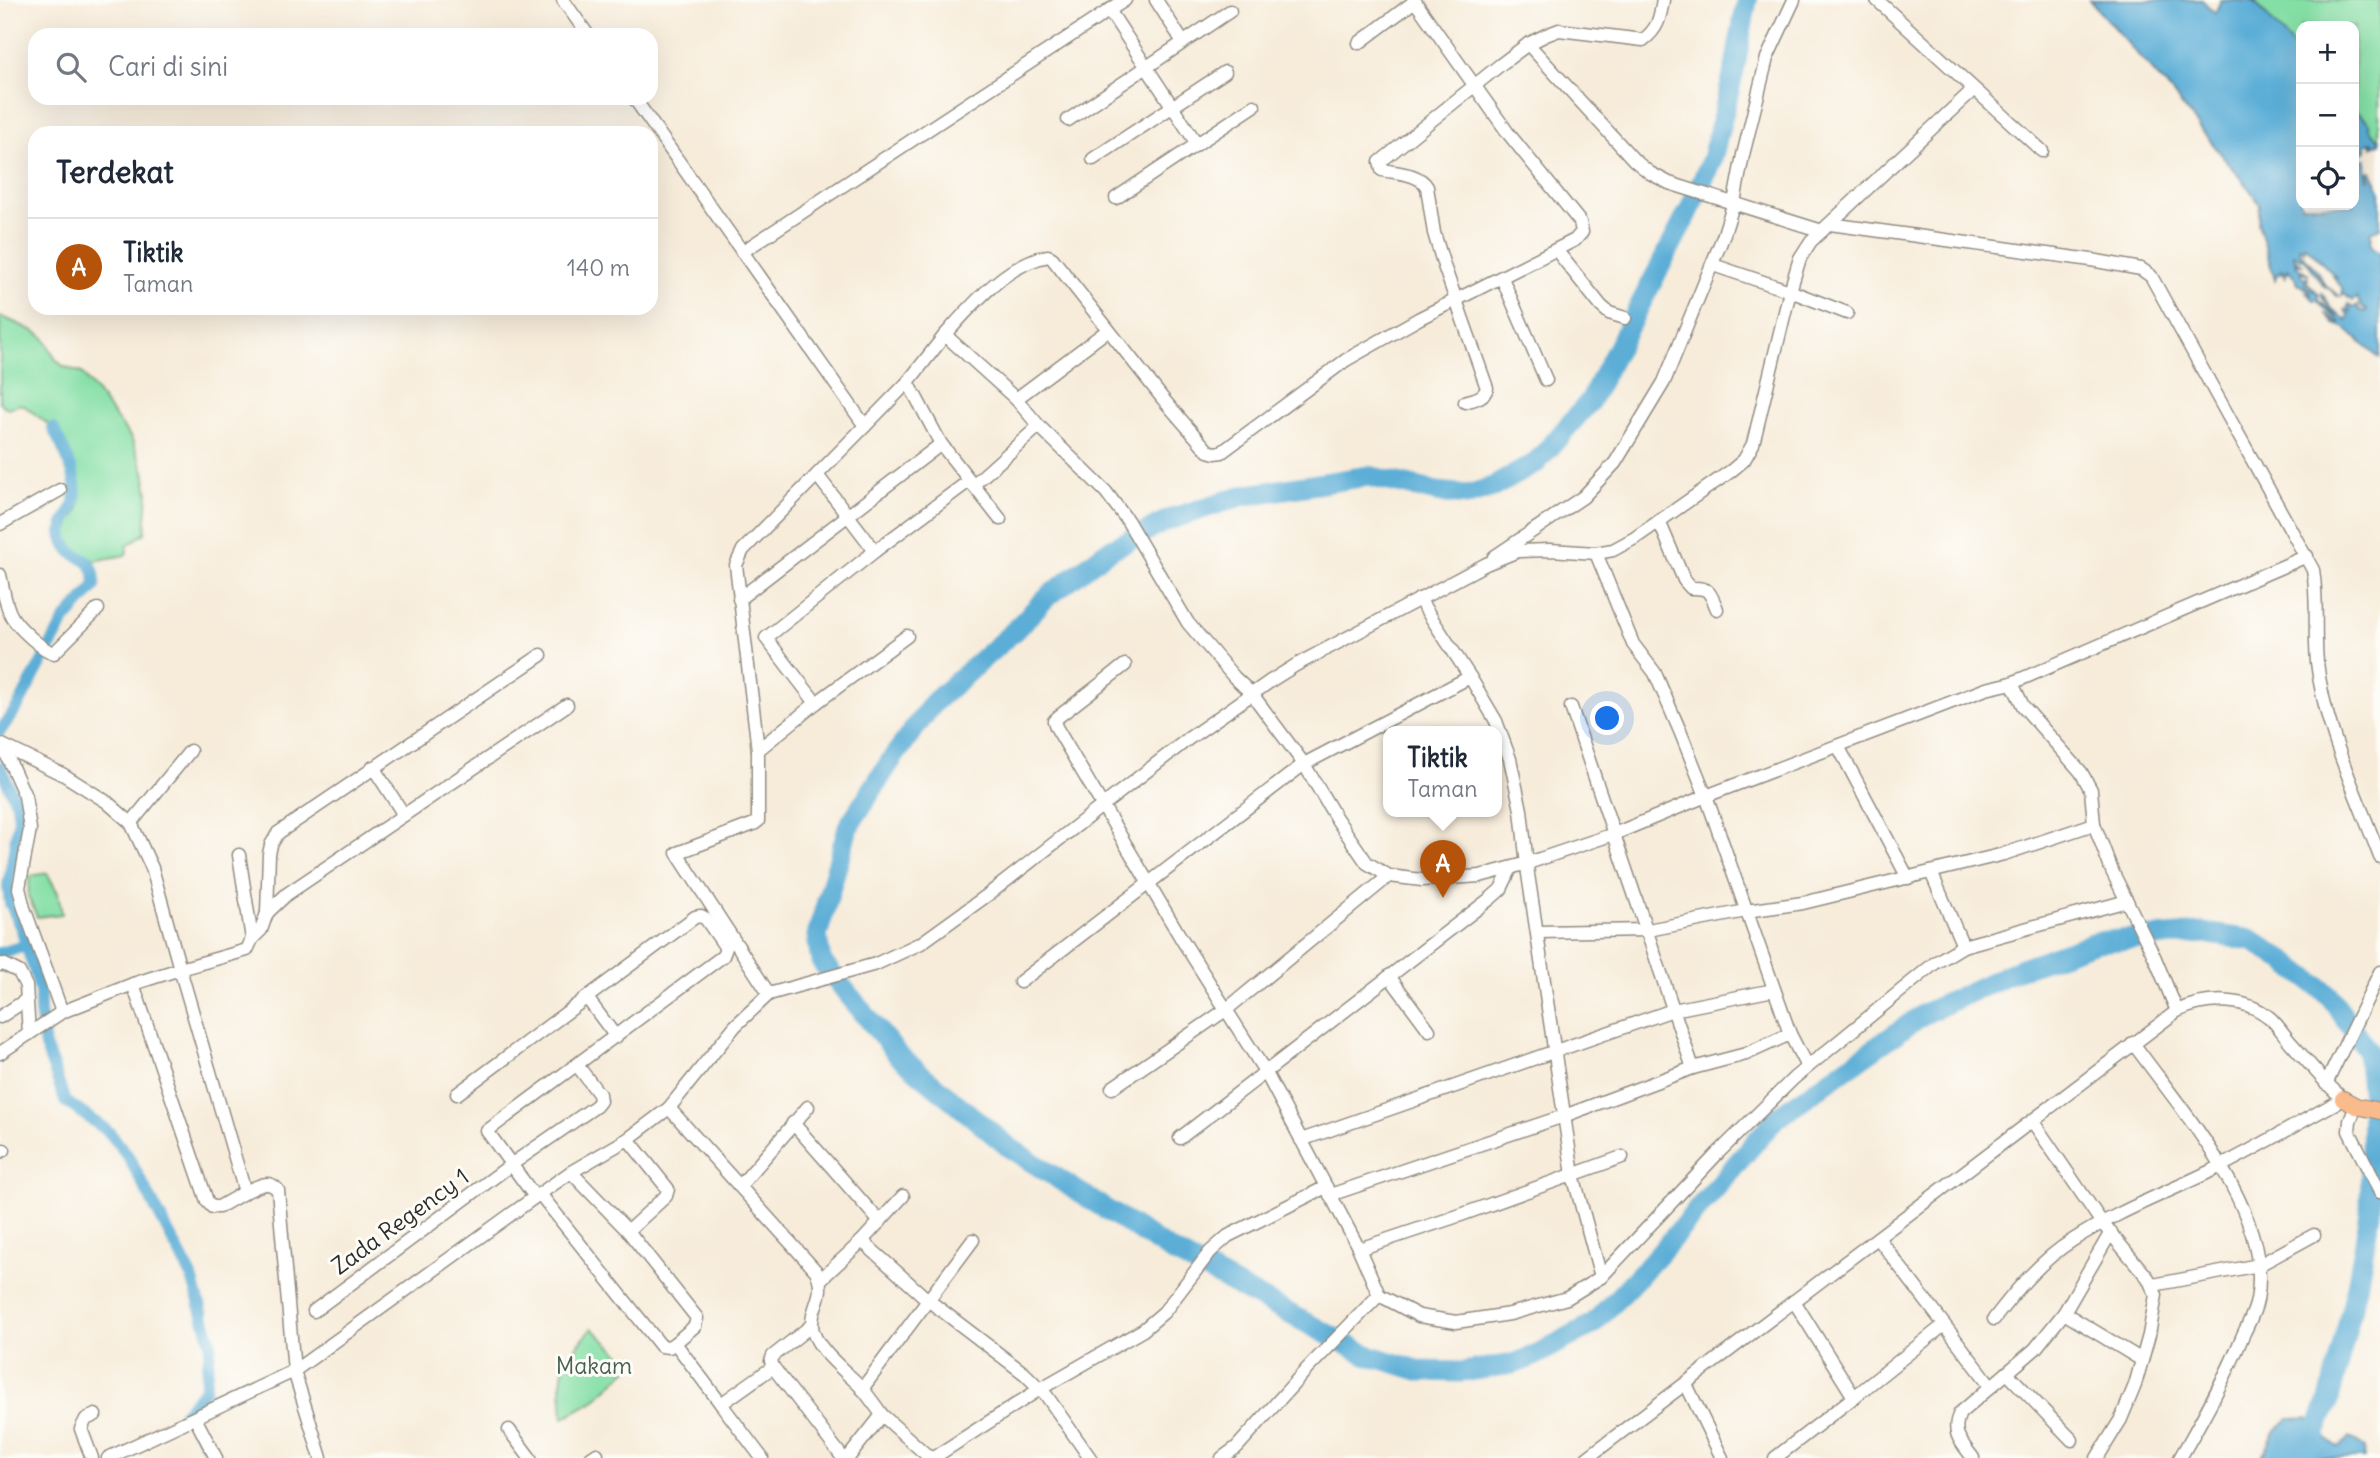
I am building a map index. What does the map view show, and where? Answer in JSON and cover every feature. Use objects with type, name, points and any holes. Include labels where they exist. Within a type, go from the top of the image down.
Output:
[{"type":"main road","points":[[2354,1105],[2380,1111]]},
{"type":"street","points":[[563,0],[583,28]]},
{"type":"street","points":[[742,252],[1125,0]]},
{"type":"street","points":[[1156,0],[1183,42]]},
{"type":"street","points":[[1465,402],[1485,394],[1487,388],[1434,233],[1425,182],[1415,177],[1382,170],[1380,162],[1528,44],[1559,30],[1643,40],[1653,33],[1660,21],[1663,0]]},
{"type":"street","points":[[1486,564],[1501,550],[1583,497],[1615,463],[1664,382],[1713,265],[1734,202],[1767,58],[1794,0]]},
{"type":"street","points":[[1877,0],[2042,150]]},
{"type":"street","points":[[769,993],[677,853],[758,821],[758,750],[736,565],[743,550],[908,382],[979,297],[1021,266],[1048,256],[1052,258],[1208,451],[1215,453],[1222,452],[1346,360],[1420,318],[1580,237],[1580,222],[1508,133],[1415,1],[1359,43]]},
{"type":"street","points":[[1109,10],[1197,144]]},
{"type":"street","points":[[1068,120],[1230,11]]},
{"type":"street","points":[[1528,44],[1634,160],[1669,183],[1826,228],[2066,257],[2146,272],[2313,570],[2316,585],[2318,663],[2329,719],[2380,857]]},
{"type":"street","points":[[1093,159],[1225,72]]},
{"type":"street","points":[[108,1458],[294,1371],[538,1195],[628,1139],[669,1108],[735,1026],[769,993],[877,964],[921,943],[989,894],[1188,739],[1296,665],[1486,564],[1518,551],[1596,553],[1613,550],[1731,471],[1744,460],[1753,444],[1800,258],[1811,242],[1974,89]]},
{"type":"street","points":[[639,105],[654,126]]},
{"type":"street","points":[[1116,198],[1254,106]]},
{"type":"street","points":[[658,132],[865,426]]},
{"type":"street","points":[[1556,251],[1601,306],[1609,313],[1625,318]]},
{"type":"street","points":[[1713,265],[1790,290],[1847,313]]},
{"type":"street","points":[[1502,278],[1546,380]]},
{"type":"street","points":[[1016,399],[1108,330]]},
{"type":"street","points":[[946,335],[1016,399],[1039,426],[1106,492],[1127,520],[1188,623],[1252,694],[1304,764],[1335,818],[1367,863],[1389,876],[1422,880],[1480,876],[1614,834],[1986,689],[2012,683],[2307,556]]},
{"type":"street","points":[[908,382],[941,444],[1000,519]]},
{"type":"street","points":[[744,650],[766,638],[874,551],[971,483],[1039,426]]},
{"type":"street","points":[[739,599],[941,444]]},
{"type":"street","points":[[817,475],[874,551]]},
{"type":"street","points":[[0,524],[60,491]]},
{"type":"street","points":[[1659,521],[1684,580],[1691,588],[1703,587],[1709,590],[1717,608]]},
{"type":"street","points":[[1596,553],[1633,644],[1655,673],[1706,796],[1790,1034],[1807,1068]]},
{"type":"street","points":[[0,575],[6,620],[54,653],[98,609]]},
{"type":"street","points":[[1419,599],[1470,677],[1498,726]]},
{"type":"street","points":[[758,750],[907,636]]},
{"type":"street","points":[[766,638],[816,703]]},
{"type":"street","points":[[0,1053],[58,1015],[133,984],[247,950],[252,939],[261,930],[267,913],[269,854],[278,834],[541,655]]},
{"type":"street","points":[[1125,665],[1054,721],[1148,882],[1266,1073],[1359,1249],[1379,1295],[1419,1316],[1455,1322],[1510,1314],[1567,1298],[1601,1277],[1718,1153],[1807,1068],[1935,963],[1963,946],[2127,901]]},
{"type":"street","points":[[1020,982],[1304,764],[1470,677]]},
{"type":"street","points":[[2012,683],[2023,706],[2081,772],[2091,790],[2094,824],[2112,871],[2154,956],[2177,1011]]},
{"type":"street","points":[[267,913],[287,894],[567,705]]},
{"type":"street","points":[[1572,707],[1693,1068]]},
{"type":"street","points":[[1502,738],[1510,759],[1521,810],[1573,1175],[1601,1277]]},
{"type":"street","points":[[1,746],[64,775],[107,802],[131,822],[152,868],[245,1192]]},
{"type":"street","points":[[1,746],[25,796],[30,829],[19,888],[58,1015]]},
{"type":"street","points":[[1838,746],[1909,878]]},
{"type":"street","points":[[131,822],[190,751]]},
{"type":"street","points":[[373,767],[404,815]]},
{"type":"street","points":[[1538,932],[1648,930],[1803,903],[2004,855],[2094,824]]},
{"type":"street","points":[[239,855],[252,939]]},
{"type":"street","points":[[1180,1138],[1501,889],[1511,868]]},
{"type":"street","points":[[1931,872],[1963,946]]},
{"type":"street","points":[[1112,1088],[1227,1009],[1389,876]]},
{"type":"street","points":[[457,1094],[695,917],[706,919],[726,948],[723,956],[487,1131],[661,1346],[669,1348],[695,1326],[697,1318],[628,1231],[571,1172]]},
{"type":"street","points":[[0,965],[19,972],[26,986],[26,1000],[34,1030]]},
{"type":"street","points":[[2326,1084],[2377,990],[2380,972]]},
{"type":"street","points":[[1389,976],[1429,1030]]},
{"type":"street","points":[[133,984],[207,1201],[212,1207],[219,1207],[267,1183],[274,1184],[278,1190],[294,1371],[321,1458]]},
{"type":"street","points":[[1301,1140],[1673,1010],[1774,990]]},
{"type":"street","points":[[587,999],[616,1037]]},
{"type":"street","points":[[0,1017],[26,1000]]},
{"type":"street","points":[[1587,1458],[2177,1011],[2196,1003],[2220,1001],[2247,1006],[2269,1017],[2326,1084],[2354,1105]]},
{"type":"street","points":[[669,1108],[816,1271],[821,1294],[812,1325],[823,1349],[862,1389],[882,1415],[932,1458],[1040,1389],[1143,1330],[1164,1312],[1210,1252],[1228,1236],[1328,1191],[1564,1116],[1693,1068],[1746,1054],[1790,1034]]},
{"type":"street","points":[[2133,1043],[2222,1166],[2256,1244],[2259,1265],[2257,1301],[2217,1390],[2180,1458]]},
{"type":"street","name":"Zada Regency 1","points":[[314,1311],[512,1164],[596,1107],[600,1101],[599,1094],[577,1065]]},
{"type":"street","points":[[1994,1319],[2014,1292],[2070,1241],[2106,1227],[2222,1166],[2354,1105]]},
{"type":"street","points":[[2354,1105],[2349,1130],[2380,1192]]},
{"type":"street","points":[[740,1186],[808,1107]]},
{"type":"street","points":[[2033,1122],[2106,1227],[2153,1285],[2156,1296],[2149,1335],[2135,1385],[2121,1419],[2096,1458]]},
{"type":"street","points":[[793,1123],[880,1222]]},
{"type":"street","points":[[628,1139],[668,1189],[666,1196],[628,1231]]},
{"type":"street","points":[[1359,1249],[1622,1157]]},
{"type":"street","points":[[820,1280],[862,1241],[903,1196]]},
{"type":"street","points":[[1973,1458],[1955,1434],[1955,1422],[1960,1413],[2035,1349],[2064,1313],[2106,1227]]},
{"type":"street","points":[[2153,1285],[2259,1265],[2314,1235]]},
{"type":"street","points":[[1878,1238],[1991,1386]]},
{"type":"street","points":[[862,1389],[973,1240]]},
{"type":"street","points":[[862,1241],[928,1300],[1001,1354],[1040,1389],[1090,1458]]},
{"type":"street","points":[[1222,1458],[1237,1447],[1306,1370],[1379,1295]]},
{"type":"street","points":[[1794,1301],[1854,1396]]},
{"type":"street","points":[[2064,1313],[2142,1360]]},
{"type":"street","points":[[812,1325],[773,1356],[771,1361],[843,1458]]},
{"type":"street","points":[[1775,1458],[1944,1325]]},
{"type":"street","points":[[675,1343],[762,1458]]},
{"type":"street","points":[[721,1404],[773,1367]]},
{"type":"street","points":[[2007,1373],[2072,1440]]},
{"type":"street","points":[[1686,1384],[1722,1458]]},
{"type":"street","points":[[92,1458],[81,1429],[86,1419],[95,1415]]},
{"type":"street","points":[[848,1458],[882,1415]]},
{"type":"street","points":[[195,1418],[216,1458]]},
{"type":"street","points":[[509,1430],[530,1458]]},
{"type":"green space","points":[[2253,0],[2380,0],[2379,140],[2369,130],[2366,119],[2359,113],[2359,21],[2296,21],[2296,49]]},
{"type":"green space","points":[[0,316],[34,331],[44,338],[56,360],[63,366],[82,373],[131,438],[144,471],[148,493],[145,533],[128,545],[126,555],[94,561],[75,550],[67,537],[70,522],[78,511],[80,497],[72,457],[56,427],[53,428],[22,404],[7,408],[0,403]]},
{"type":"green space","points":[[47,873],[58,893],[62,914],[37,917],[28,896],[30,876]]},
{"type":"green space","name":"Makam","points":[[592,1328],[632,1365],[594,1401],[563,1418],[561,1384],[564,1362]]},
{"type":"water","points":[[2089,0],[2202,0],[2215,13],[2221,0],[2254,1],[2296,49],[2296,210],[2359,210],[2359,114],[2369,123],[2372,132],[2379,140],[2380,138],[2380,143],[2374,146],[2373,141],[2372,146],[2370,142],[2365,145],[2367,150],[2361,155],[2362,160],[2366,159],[2367,180],[2368,172],[2371,171],[2380,190],[2380,228],[2370,232],[2370,242],[2380,252],[2380,359],[2345,328],[2334,324],[2325,313],[2340,322],[2307,293],[2312,294],[2297,282],[2288,269],[2288,272],[2285,271],[2286,278],[2281,270],[2275,280],[2258,223],[2260,205],[2168,88]],"holes":[[[2303,245],[2338,278],[2332,275],[2343,289],[2342,295],[2352,301],[2357,298],[2366,312],[2359,310],[2358,305],[2352,308],[2348,304],[2351,313],[2344,309],[2349,316],[2347,321],[2330,307],[2338,317],[2319,300],[2319,294],[2307,282],[2315,291],[2307,287],[2305,281],[2309,279],[2303,277],[2301,272],[2309,274],[2297,266],[2294,260],[2302,264],[2294,254],[2302,259],[2302,255],[2324,286],[2339,296],[2325,285],[2316,269],[2299,251],[2299,247],[2304,251]]]},
{"type":"water","points":[[2308,1418],[2328,1441],[2339,1448],[2350,1438],[2365,1448],[2364,1458],[2261,1458],[2276,1430],[2289,1419]]},
{"type":"waterway","points":[[1747,0],[1735,67],[1712,159],[1690,209],[1590,401],[1536,463],[1493,487],[1468,495],[1437,492],[1368,476],[1241,496],[1168,520],[1106,552],[1046,598],[1014,631],[934,702],[892,759],[848,827],[817,936],[821,961],[898,1055],[1010,1148],[1171,1251],[1365,1354],[1421,1371],[1462,1372],[1513,1364],[1534,1356],[1593,1324],[1659,1254],[1776,1118],[1922,1015],[2019,969],[2096,942],[2203,933],[2252,940],[2329,995],[2367,1050],[2372,1100],[2370,1212],[2357,1287],[2329,1400],[2306,1458]]},
{"type":"waterway","points":[[0,731],[18,706],[64,621],[95,586],[92,568],[68,548],[62,536],[76,491],[69,463],[53,428]]},
{"type":"waterway","points":[[0,767],[17,804],[19,819],[8,886],[10,903],[35,973],[40,992],[45,1046],[65,1101],[109,1132],[128,1156],[192,1277],[211,1343],[205,1389],[184,1413]]},
{"type":"waterway","points":[[0,953],[27,945]]},
{"type":"waterway","points":[[192,1429],[206,1451]]},
{"type":"place","name":"Tiktik","points":[[1443,898]]}]
